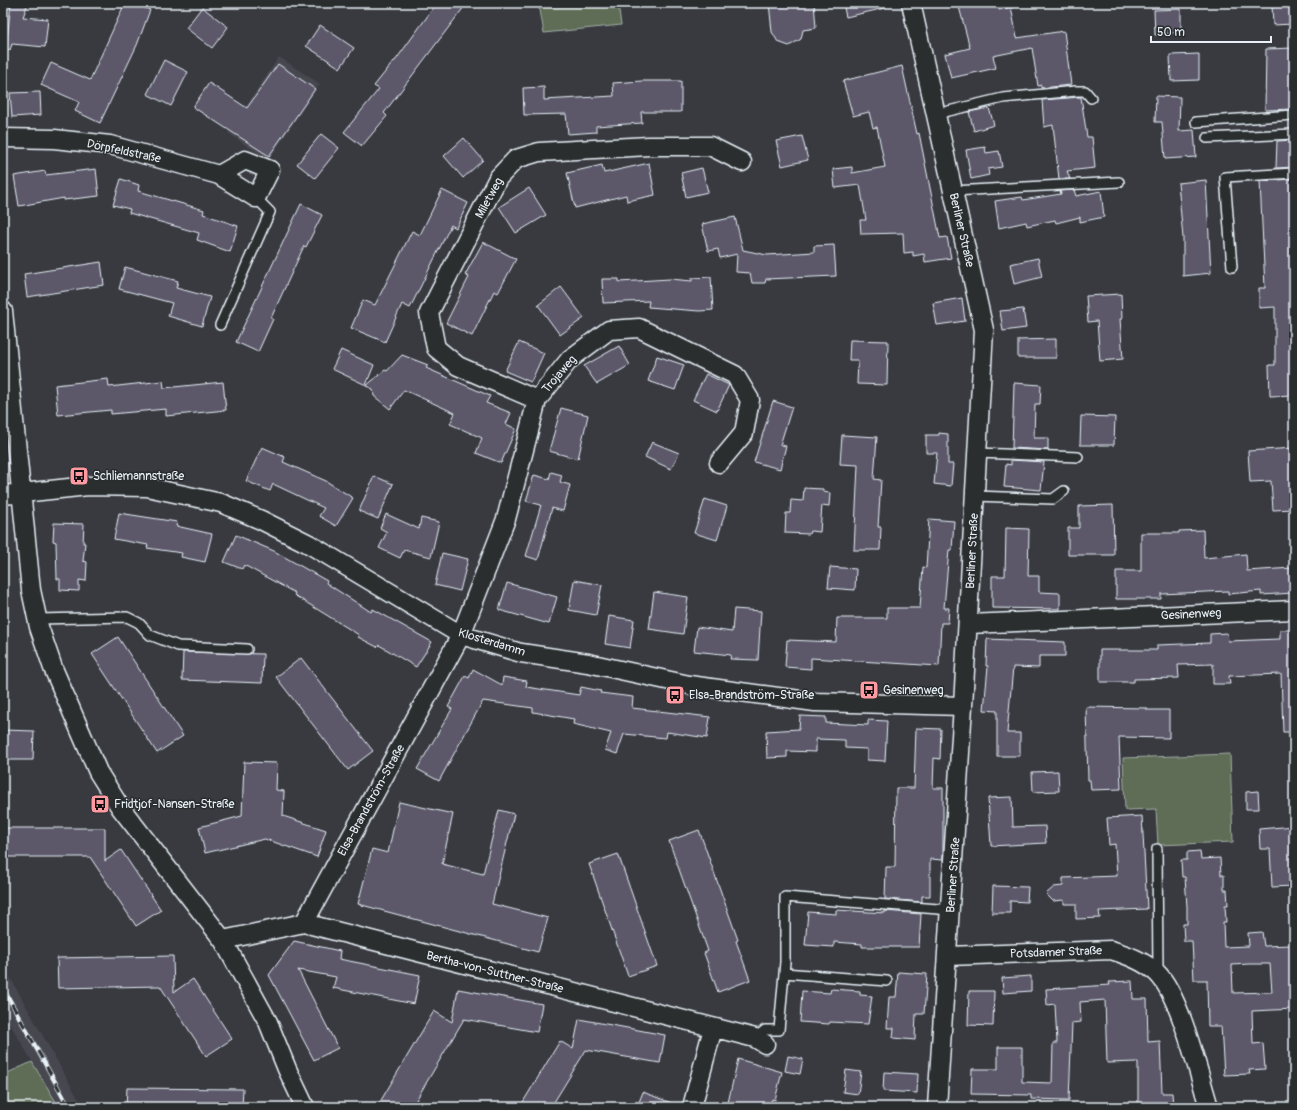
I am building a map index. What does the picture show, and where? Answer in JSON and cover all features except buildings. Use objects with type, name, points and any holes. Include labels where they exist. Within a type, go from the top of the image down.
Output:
[{"type":"street","name":"Berliner Straße","points":[[911,3],[984,330],[964,706],[937,1107]]},
{"type":"street","name":"Dörpfeldstraße","points":[[3,138],[54,139],[110,145],[219,175],[256,198]]},
{"type":"street","name":"Miletweg","points":[[537,400],[458,366],[436,348],[430,313],[498,178],[516,160],[539,152],[649,146],[710,146],[742,162]]},
{"type":"street","points":[[219,175],[245,160],[270,170],[256,198]]},
{"type":"street","points":[[3,311],[31,590],[53,668],[98,772],[120,807],[223,940],[268,1022],[287,1069],[305,1107]]},
{"type":"street","name":"Trojaweg","points":[[461,635],[506,519],[537,400],[570,359],[609,330],[639,328],[735,375],[750,400],[744,433],[719,462]]},
{"type":"street","name":"Klosterdamm","points":[[3,495],[88,486],[147,487],[221,503],[262,520],[309,544],[461,635],[521,653],[588,663],[688,685],[815,702],[964,706]]},
{"type":"street","name":"Gesinenweg","points":[[968,624],[1294,610]]},
{"type":"street","name":"Elsa-Brandström-Straße","points":[[304,923],[461,635]]},
{"type":"street","name":"Bertha-von-Suttner-Straße","points":[[223,940],[304,923],[760,1041]]},
{"type":"street","name":"Potsdamer Straße","points":[[948,956],[1111,950],[1134,958],[1158,974],[1174,996],[1209,1107]]},
{"type":"street","points":[[692,1107],[712,1028]]},
{"type":"lane","points":[[936,114],[1003,98],[1018,96],[1076,91],[1085,92],[1091,98]]},
{"type":"lane","points":[[1196,122],[1294,115]]},
{"type":"lane","points":[[1207,138],[1294,134]]},
{"type":"lane","points":[[1232,267],[1225,177],[1294,173]]},
{"type":"lane","points":[[953,191],[1119,182]]},
{"type":"lane","name":"Dörpfeldstraße","points":[[220,325],[270,212],[256,198]]},
{"type":"lane","points":[[977,453],[1078,457]]},
{"type":"lane","points":[[975,496],[1053,499],[1064,491]]},
{"type":"lane","points":[[38,619],[127,617],[139,622],[150,635],[178,646],[247,649]]},
{"type":"lane","points":[[1157,849],[1158,974]]},
{"type":"lane","points":[[760,1041],[765,1030],[779,1030],[784,973],[785,897],[951,910]]},
{"type":"lane","points":[[784,973],[887,981]]},
{"type":"shaded area","points":[[279,57],[320,84],[268,161],[228,133]]},
{"type":"shaded area","points":[[3,965],[83,1107],[59,1107],[3,1012]]},
{"type":"green space","points":[[533,3],[618,3],[621,25],[544,33],[540,10]]},
{"type":"green space","points":[[1230,754],[1233,842],[1158,845],[1156,809],[1125,810],[1123,758]]},
{"type":"green space","points":[[32,1062],[59,1107],[3,1107],[3,1075]]},
{"type":"railway","points":[[3,988],[69,1107]]},
{"type":"place","name":"Schliemannstraße","points":[[79,476]]},
{"type":"place","name":"Gesinenweg","points":[[869,690]]},
{"type":"place","name":"Elsa-Brandström-Straße","points":[[675,695]]},
{"type":"place","name":"Fridtjof-Nansen-Straße","points":[[100,804]]}]
